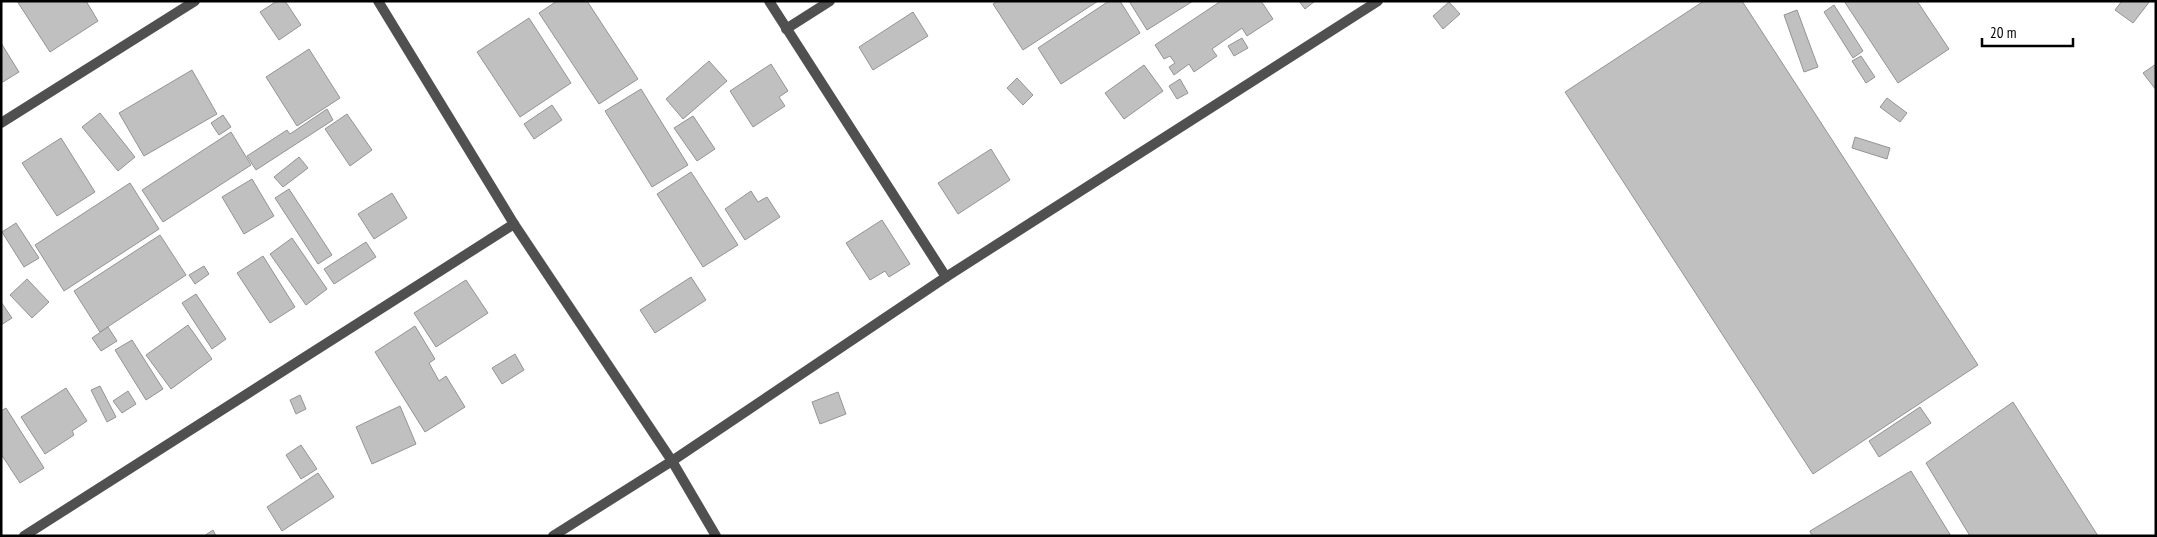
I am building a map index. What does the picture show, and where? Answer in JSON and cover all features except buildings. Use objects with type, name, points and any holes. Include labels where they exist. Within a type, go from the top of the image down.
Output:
[{"type":"street","points":[[1,122],[195,1]]},
{"type":"street","points":[[378,1],[514,224],[672,461],[716,536]]},
{"type":"street","points":[[769,1],[946,276]]},
{"type":"street","points":[[786,29],[830,1]]},
{"type":"street","points":[[553,536],[672,461],[946,276],[1378,1]]},
{"type":"street","points":[[24,536],[514,224]]}]
